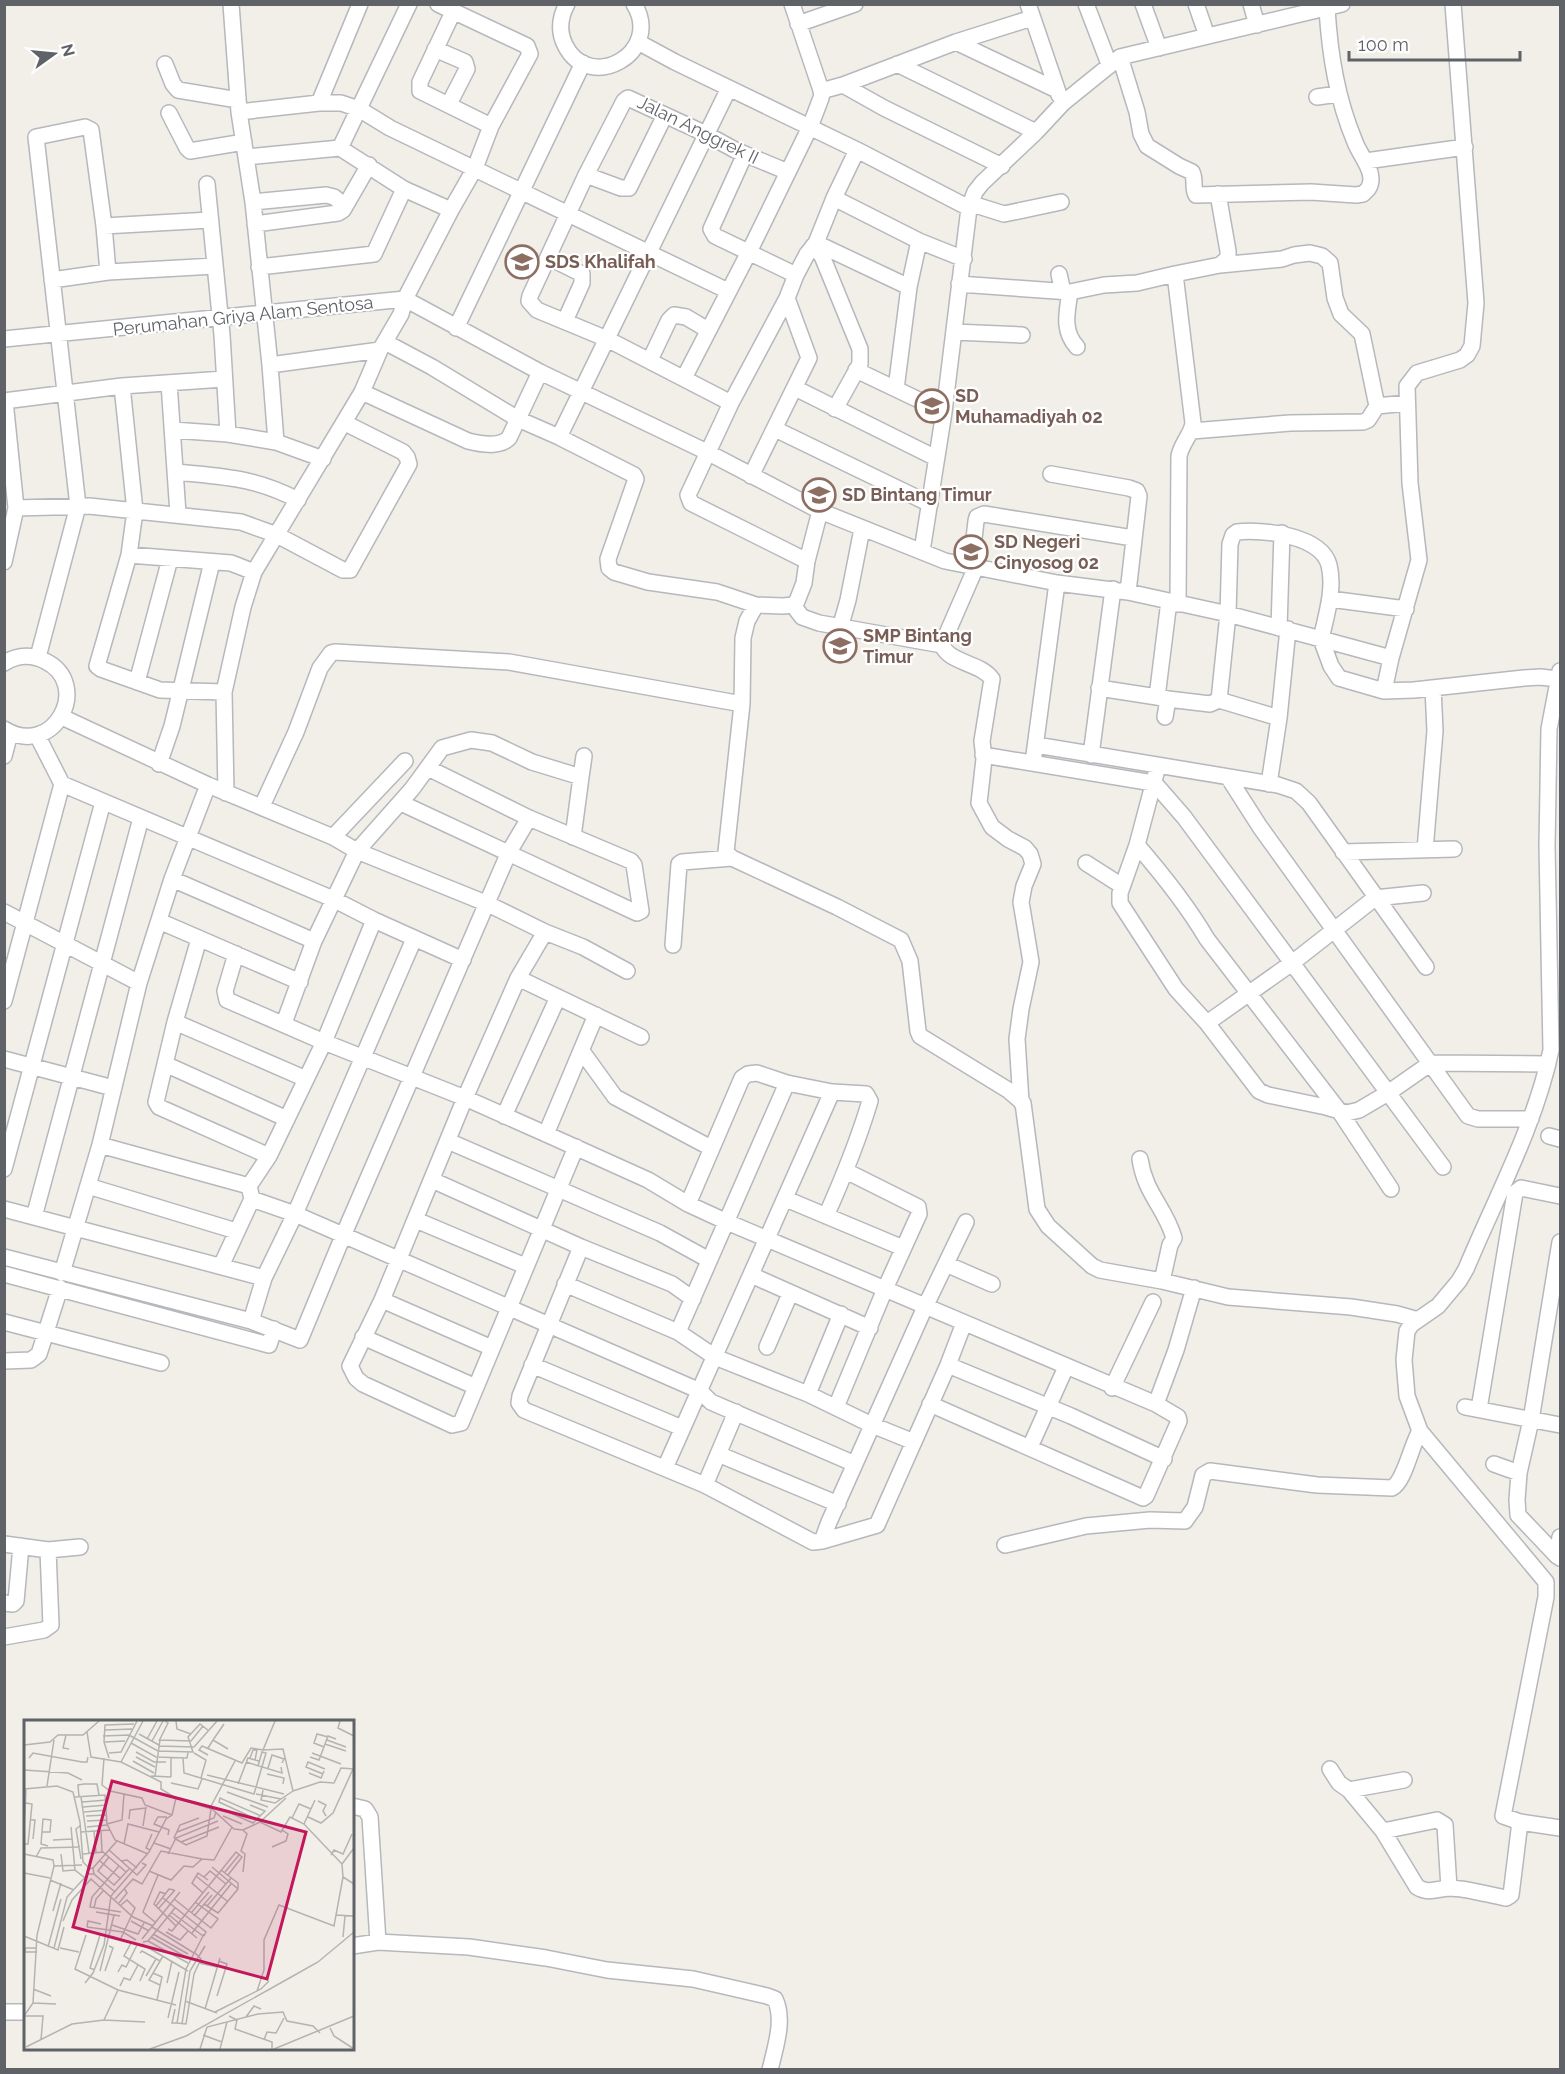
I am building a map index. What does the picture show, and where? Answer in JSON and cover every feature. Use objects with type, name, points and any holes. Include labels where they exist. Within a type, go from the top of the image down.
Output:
[{"type":"street","points":[[231,4],[238,106],[253,202],[276,442]]},
{"type":"street","points":[[319,103],[360,4]]},
{"type":"street","points":[[340,148],[409,4]]},
{"type":"street","points":[[226,793],[224,692],[243,607],[254,572],[362,392],[401,314],[405,299],[475,168],[491,126],[530,54],[527,46],[438,4]]},
{"type":"street","points":[[565,5],[561,16],[562,38],[574,57],[594,67],[615,65],[625,59],[638,42],[641,30],[640,18],[634,4]]},
{"type":"street","points":[[684,378],[749,252],[810,127],[821,98],[792,4]]},
{"type":"street","points":[[798,24],[855,4]]},
{"type":"street","points":[[922,551],[944,412],[969,206],[982,183],[1036,132],[1060,97],[1115,61],[1257,25],[1307,8],[1335,7],[1338,94],[1357,147],[1366,161],[1371,184],[1366,192],[1359,195],[1311,192],[1196,195],[1193,189],[1195,176],[1192,172],[1147,146],[1141,134],[1137,112],[1115,61],[1086,4]]},
{"type":"street","points":[[1143,4],[1159,48]]},
{"type":"street","points":[[1196,4],[1207,36]]},
{"type":"street","points":[[1251,4],[1257,25]]},
{"type":"street","points":[[1384,691],[1390,658],[1419,560],[1410,483],[1407,386],[1417,373],[1460,360],[1472,346],[1476,303],[1453,4]]},
{"type":"street","points":[[820,91],[843,85],[956,42],[1030,11],[1060,97]]},
{"type":"street","points":[[453,12],[418,87],[422,93],[491,126]]},
{"type":"street","points":[[638,42],[969,206],[1004,214],[1061,202]]},
{"type":"street","points":[[956,42],[1060,97]]},
{"type":"street","points":[[435,49],[467,65],[449,104]]},
{"type":"street","points":[[456,328],[583,63]]},
{"type":"street","points":[[165,64],[178,90],[238,106],[346,103],[359,108],[390,128],[728,291]]},
{"type":"street","points":[[897,64],[1036,132]]},
{"type":"street","points":[[843,85],[884,108],[1002,166]]},
{"type":"street","points":[[559,437],[729,88]]},
{"type":"street","points":[[1317,97],[1338,94]]},
{"type":"street","name":"Jalan Anggrek II","points":[[565,321],[537,310],[529,301],[532,290],[586,174],[626,99],[631,97],[735,150],[788,172]]},
{"type":"street","points":[[170,113],[190,151],[244,142]]},
{"type":"street","points":[[586,174],[621,188],[629,188],[665,115]]},
{"type":"street","points":[[38,657],[78,506],[36,137],[85,127],[91,130],[108,272]]},
{"type":"street","points":[[1366,161],[1465,147]]},
{"type":"street","points":[[247,157],[340,148],[404,189],[451,210]]},
{"type":"street","points":[[807,561],[691,503],[689,490],[730,403],[814,245],[857,150]]},
{"type":"street","points":[[745,154],[711,229],[715,236],[796,276]]},
{"type":"street","points":[[255,224],[338,213],[345,206],[369,165]]},
{"type":"street","points":[[207,184],[220,317],[228,434]]},
{"type":"street","points":[[259,267],[374,254],[404,189]]},
{"type":"street","points":[[1218,194],[1228,251],[1228,258],[1220,265]]},
{"type":"street","points":[[253,202],[326,195],[334,196],[345,206]]},
{"type":"street","points":[[834,198],[919,241],[964,259]]},
{"type":"street","points":[[104,226],[210,220]]},
{"type":"street","points":[[896,389],[909,286],[919,241]]},
{"type":"street","points":[[814,245],[909,286]]},
{"type":"street","points":[[814,245],[822,256],[860,350],[861,359],[835,409]]},
{"type":"street","points":[[959,284],[1066,292],[1104,285],[1137,283],[1220,265],[1282,260],[1294,255],[1310,253],[1322,256],[1330,263],[1335,297],[1341,315],[1362,334],[1377,406],[1368,420],[1363,422],[1290,423],[1192,431]]},
{"type":"street","points":[[548,257],[582,274],[582,283],[565,321],[650,360],[730,403]]},
{"type":"street","points":[[52,280],[108,272],[215,266]]},
{"type":"street","points":[[1059,274],[1066,292],[1067,329],[1070,339],[1077,347]]},
{"type":"street","points":[[1165,717],[1162,698],[1173,602],[1179,456],[1183,443],[1192,431],[1175,274]]},
{"type":"street","points":[[751,476],[809,358],[787,298]]},
{"type":"street","points":[[405,299],[540,372],[707,452],[820,511],[945,561],[1057,583],[1120,591],[1173,602],[1228,614],[1390,658]]},
{"type":"street","name":"Perumahan Griya Alam Sentosa","points":[[4,339],[405,299]]},
{"type":"street","points":[[650,360],[669,320],[674,315],[686,316],[708,330]]},
{"type":"street","points":[[954,332],[1022,335]]},
{"type":"street","points":[[270,365],[383,346],[432,367],[518,419],[636,476],[608,559],[609,568],[648,582],[717,592],[756,606],[793,605]]},
{"type":"street","points":[[856,370],[944,412]]},
{"type":"street","points":[[362,392],[468,441],[481,444],[506,442],[540,372]]},
{"type":"street","points":[[4,562],[16,508],[5,401],[122,386],[225,379]]},
{"type":"street","points":[[169,383],[178,514]]},
{"type":"street","points":[[122,386],[135,511],[129,555],[97,664],[101,669],[160,690],[224,692]]},
{"type":"street","points":[[795,388],[936,458]]},
{"type":"street","points":[[1377,406],[1407,403]]},
{"type":"street","points":[[16,508],[78,506],[178,514],[241,522],[277,535],[343,570],[353,568],[409,464],[409,460],[402,452],[345,423]]},
{"type":"street","points":[[775,429],[930,504]]},
{"type":"street","points":[[173,430],[228,434],[276,442],[323,459]]},
{"type":"street","points":[[176,472],[252,481],[298,500]]},
{"type":"street","points":[[1052,474],[1129,488],[1137,491],[1139,496],[1133,538],[1099,688],[1091,755]]},
{"type":"street","points":[[793,605],[800,596],[820,511]]},
{"type":"street","points":[[942,645],[974,566],[977,517],[984,514],[1133,538]]},
{"type":"street","points":[[840,628],[862,529]]},
{"type":"street","points":[[1219,700],[1228,614],[1230,544],[1237,532],[1244,531],[1282,533],[1298,539],[1324,556],[1329,565],[1330,599],[1321,639],[1331,666],[1339,678],[1384,691],[1559,675],[1549,729],[1547,846],[1553,1055],[1531,1119],[1466,1269],[1438,1306],[1407,1331],[1404,1360],[1407,1396],[1420,1431],[1546,1582],[1560,1593]]},
{"type":"street","points":[[1269,784],[1279,718],[1283,629],[1282,533]]},
{"type":"street","points":[[129,555],[231,563],[254,572]]},
{"type":"street","points":[[137,682],[170,559]]},
{"type":"street","points":[[159,764],[172,726],[212,562]]},
{"type":"street","points":[[1033,765],[1057,583]]},
{"type":"street","points":[[1330,599],[1406,609]]},
{"type":"street","points":[[793,605],[798,613],[807,620],[840,628],[942,645],[948,653],[990,675],[992,679],[982,741],[983,755],[978,800],[992,827],[1025,848],[1033,862],[1022,892],[1021,902],[1031,962],[1017,1039],[1021,1102]]},
{"type":"street","points":[[732,858],[726,849],[742,704],[743,638],[747,621],[756,606]]},
{"type":"street","points":[[262,806],[296,732],[320,668],[325,659],[335,652],[509,662],[742,704]]},
{"type":"street","points":[[4,663],[20,656],[38,657],[58,671],[67,693],[62,717],[47,731],[38,735],[19,736],[7,731],[4,756]]},
{"type":"street","points":[[1099,688],[1210,704],[1219,700],[1279,718]]},
{"type":"street","points":[[1425,850],[1435,731],[1433,688]]},
{"type":"street","points":[[62,717],[208,786],[262,806],[333,837],[357,851],[488,904],[545,932],[584,947],[627,971]]},
{"type":"street","points":[[38,735],[62,784],[333,899],[414,939],[463,960]]},
{"type":"street","points":[[284,1023],[314,941],[357,851],[401,803],[442,748],[463,742],[492,743],[532,762],[581,777]]},
{"type":"street","points":[[1036,745],[1269,784],[1288,788],[1302,795],[1426,967]]},
{"type":"street","points":[[983,755],[1153,783],[1176,806],[1443,1167]]},
{"type":"street","points":[[573,837],[584,756]]},
{"type":"street","points":[[333,837],[405,760]]},
{"type":"street","points":[[1158,766],[1137,845],[1122,886],[1120,903],[1176,989],[1207,1023],[1259,1091],[1347,1113],[1359,1110],[1388,1093],[1431,1063],[1553,1055]]},
{"type":"street","points":[[401,803],[637,913],[640,912],[633,862],[529,818],[428,768]]},
{"type":"street","points":[[1228,777],[1260,827],[1431,1063],[1453,1098],[1470,1118],[1531,1119]]},
{"type":"street","points":[[4,1001],[62,784]]},
{"type":"street","points":[[4,1360],[24,1361],[36,1358],[46,1334],[74,1227],[100,1145],[139,983],[172,879],[208,786]]},
{"type":"street","points":[[4,1169],[103,802]]},
{"type":"street","points":[[34,1217],[141,818]]},
{"type":"street","points":[[4,1274],[61,1280],[251,1321],[300,1340],[509,852],[529,818]]},
{"type":"street","points":[[1137,845],[1186,906],[1207,939],[1340,1112],[1391,1189]]},
{"type":"street","points":[[1343,852],[1454,849]]},
{"type":"street","points":[[673,945],[679,864],[732,858],[899,938],[910,961],[913,998],[920,1036],[1008,1090],[1024,1106],[1035,1203],[1047,1226],[1083,1259],[1100,1270],[1162,1281],[1228,1297],[1351,1307],[1398,1314],[1418,1320]]},
{"type":"street","points":[[1086,863],[1122,886]]},
{"type":"street","points":[[172,879],[314,941]]},
{"type":"street","points":[[1207,1023],[1292,963],[1376,898],[1423,893]]},
{"type":"street","points":[[4,912],[139,983]]},
{"type":"street","points":[[221,1266],[251,1192],[324,1042],[374,920]]},
{"type":"street","points":[[159,921],[300,982]]},
{"type":"street","points":[[545,932],[518,978],[465,1098],[382,1300],[350,1366],[360,1381],[452,1425],[460,1423],[576,1147]]},
{"type":"street","points":[[199,939],[156,1098],[159,1107],[269,1156]]},
{"type":"street","points":[[251,1321],[264,1278],[295,1214],[414,939]]},
{"type":"street","points":[[236,954],[225,991],[227,1000],[324,1042],[465,1098],[648,1180],[688,1204],[727,1222],[1066,1366],[1112,1388],[1156,1404],[1179,1419],[1179,1424],[1164,1459],[1143,1498],[930,1404]]},
{"type":"street","points":[[518,978],[641,1037]]},
{"type":"street","points":[[504,1116],[558,997]]},
{"type":"street","points":[[546,1134],[596,1015]]},
{"type":"street","points":[[175,1022],[306,1079]]},
{"type":"street","points":[[581,1050],[615,1097],[711,1148]]},
{"type":"street","points":[[4,1059],[113,1088]]},
{"type":"street","points":[[165,1064],[287,1119]]},
{"type":"street","points":[[688,1204],[744,1076],[757,1072],[787,1083],[832,1092],[866,1094],[870,1101],[846,1171],[826,1216]]},
{"type":"street","points":[[678,1332],[787,1083]]},
{"type":"street","points":[[665,1468],[832,1092]]},
{"type":"street","points":[[448,1141],[660,1233],[709,1260]]},
{"type":"street","points":[[100,1145],[251,1192],[343,1236],[700,1390],[711,1402],[855,1464]]},
{"type":"street","points":[[1140,1159],[1142,1174],[1148,1190],[1166,1216],[1174,1238],[1170,1245],[1162,1281]]},
{"type":"street","points":[[836,1407],[919,1214],[918,1207],[846,1171]]},
{"type":"street","points":[[432,1180],[581,1247],[672,1284],[693,1299]]},
{"type":"street","points":[[88,1186],[236,1232]]},
{"type":"street","points":[[1560,1196],[1521,1188],[1515,1193],[1472,1408],[1560,1425]]},
{"type":"street","points":[[786,1199],[903,1248]]},
{"type":"street","points":[[4,1209],[264,1278]]},
{"type":"street","points":[[416,1220],[525,1266]]},
{"type":"street","points":[[822,1541],[925,1307],[966,1222]]},
{"type":"street","points":[[1558,1557],[1518,1515],[1517,1509],[1519,1473],[1531,1420],[1560,1242]]},
{"type":"street","points":[[581,1247],[520,1396],[519,1403],[524,1410],[705,1485],[813,1542],[877,1525],[948,1365],[964,1323]]},
{"type":"street","points":[[4,1257],[61,1280],[269,1345],[274,1329]]},
{"type":"street","points":[[946,1264],[992,1284]]},
{"type":"street","points":[[751,1275],[870,1328]]},
{"type":"street","points":[[565,1284],[678,1332],[715,1357],[808,1394],[872,1425],[914,1442]]},
{"type":"street","points":[[1156,1404],[1176,1350],[1194,1288]]},
{"type":"street","points":[[767,1347],[790,1293]]},
{"type":"street","points":[[382,1300],[492,1348]]},
{"type":"street","points":[[1112,1388],[1153,1302]]},
{"type":"street","points":[[808,1394],[841,1314]]},
{"type":"street","points":[[4,1323],[161,1363]]},
{"type":"street","points":[[363,1337],[476,1388]]},
{"type":"street","points":[[532,1365],[682,1428]]},
{"type":"street","points":[[948,1365],[1164,1459]]},
{"type":"street","points":[[1030,1448],[1066,1366]]},
{"type":"street","points":[[705,1485],[735,1412]]},
{"type":"street","points":[[1005,1545],[1086,1526],[1150,1520],[1185,1521],[1195,1507],[1203,1475],[1210,1471],[1317,1485],[1390,1489],[1398,1484],[1420,1431]]},
{"type":"street","points":[[718,1454],[838,1504]]},
{"type":"street","points":[[1494,1464],[1519,1473]]},
{"type":"street","points":[[1558,1557],[1560,1537]]},
{"type":"street","points":[[4,1544],[48,1550],[80,1547]]},
{"type":"street","points":[[4,1603],[13,1604],[16,1601],[21,1546]]},
{"type":"street","points":[[4,1637],[44,1630],[51,1625],[48,1550]]},
{"type":"street","points":[[1546,1582],[1546,1597],[1503,1816],[1520,1822],[1560,1827]]},
{"type":"street","points":[[1330,1769],[1339,1784],[1349,1790],[1383,1831],[1417,1887],[1424,1891],[1433,1892],[1449,1888],[1506,1898],[1511,1895],[1520,1822]]},
{"type":"street","points":[[1349,1790],[1404,1780]]},
{"type":"street","points":[[354,1806],[365,1809],[370,1816],[378,1942]]},
{"type":"street","points":[[1383,1831],[1437,1820],[1445,1825],[1449,1888]]},
{"type":"street","points":[[354,1946],[378,1942],[469,1947],[546,1958],[607,1970],[693,1979],[767,1996],[776,1999],[780,2009],[776,2048],[770,2070]]},
{"type":"street","points":[[4,2012],[24,2012]]},
{"type":"place","name":"SDS Khalifah","points":[[522,262]]},
{"type":"place","name":"SD Muhamadiyah 02","points":[[932,406]]},
{"type":"place","name":"SD Bintang Timur","points":[[819,495]]},
{"type":"place","name":"SD Negeri Cinyosog 02","points":[[971,552]]},
{"type":"place","name":"SMP Bintang Timur","points":[[840,646]]}]
